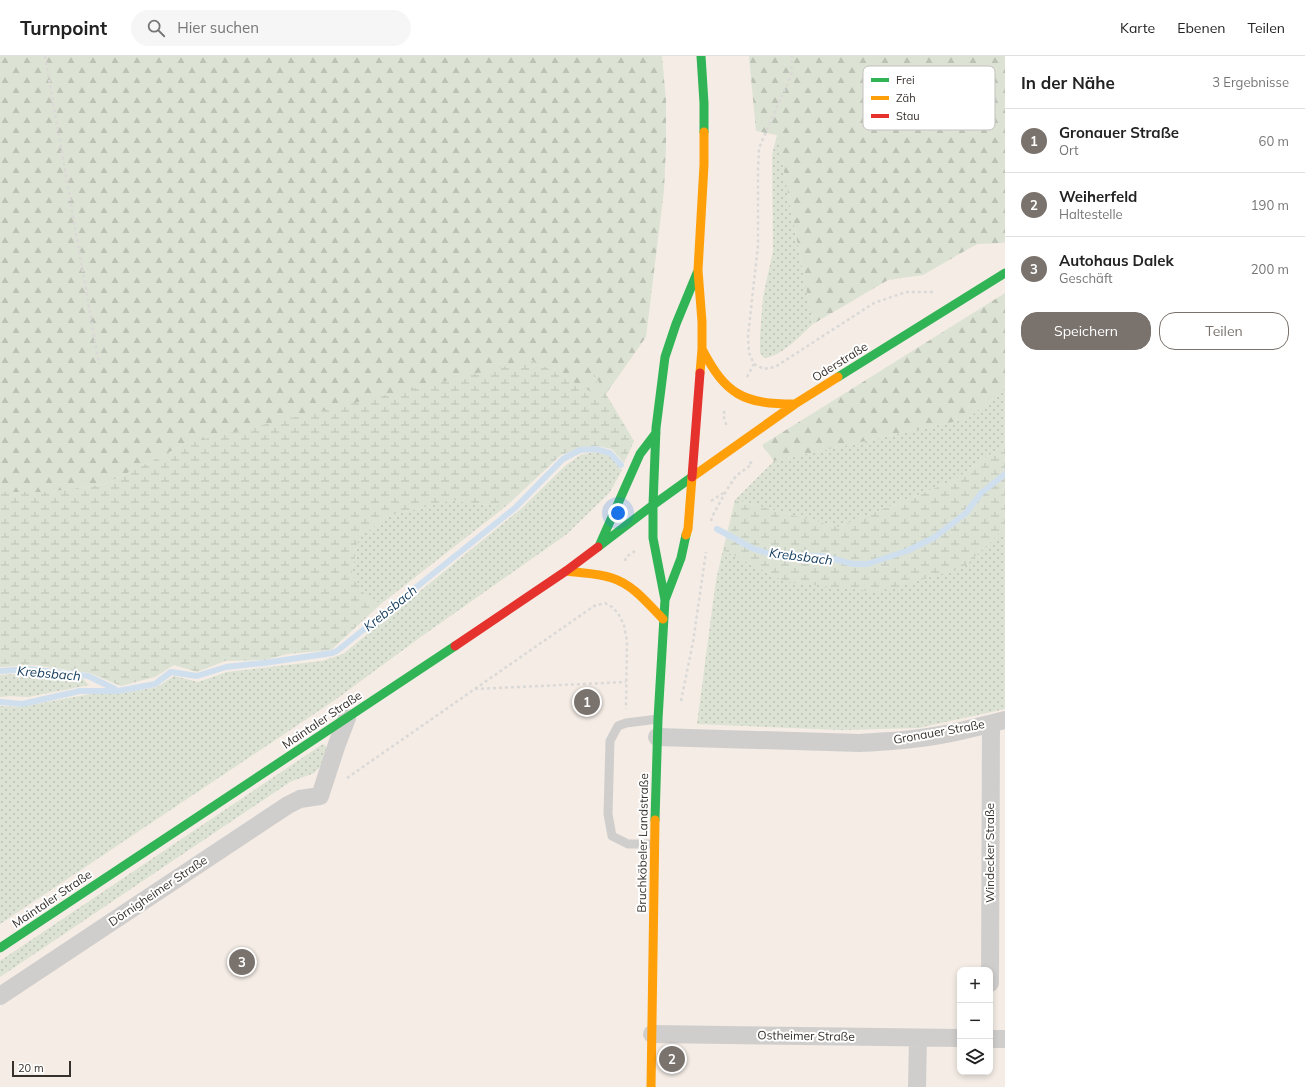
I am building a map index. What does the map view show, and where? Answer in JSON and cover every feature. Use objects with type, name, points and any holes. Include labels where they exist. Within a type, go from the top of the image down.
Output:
[{"type":"main road","points":[[698,270],[704,165],[704,103],[701,56]]},
{"type":"main road","name":"Bruchköbeler Landstraße","points":[[651,1087],[654,844],[657,737],[663,619],[665,600],[681,558],[688,529],[702,349],[702,322],[698,270]]},
{"type":"main road","name":"Bruchköbeler Landstraße","points":[[665,600],[653,538],[656,433],[665,357],[676,324],[698,270]]},
{"type":"main road","name":"Oderstraße","points":[[653,505],[737,444],[796,404],[1005,273]]},
{"type":"main road","points":[[702,349],[709,365],[719,379],[736,395],[747,400],[767,404],[796,404]]},
{"type":"main road","points":[[600,545],[640,454],[656,433]]},
{"type":"main road","name":"Maintaler Straße","points":[[0,948],[566,571],[653,505]]},
{"type":"main road","points":[[566,571],[604,576],[618,580],[635,590],[663,619]]},
{"type":"street","name":"Dörnigheimer Straße","points":[[0,996],[288,804],[300,799],[320,796],[347,718]]},
{"type":"street","name":"Gronauer Straße","points":[[657,737],[860,743],[913,739],[950,733],[998,722]]},
{"type":"street","name":"Windecker Straße","points":[[990,967],[998,722]]},
{"type":"street","name":"Ostheimer Straße","points":[[652,1034],[957,1038]]},
{"type":"street","points":[[917,1087],[918,1038]]},
{"type":"street","points":[[993,1039],[1005,1039]]},
{"type":"lane","points":[[654,844],[628,844],[612,836],[608,814],[610,741],[618,726],[626,723],[658,719]]},
{"type":"path","points":[[45,56],[100,364]]},
{"type":"path","points":[[792,56],[791,75],[759,148],[758,245],[748,336],[749,353],[754,364],[764,369],[775,367],[874,303],[906,292],[936,292]]},
{"type":"path","points":[[711,524],[712,517],[736,476],[752,464],[725,425],[723,414],[754,364]]},
{"type":"path","points":[[680,708],[693,642],[706,550]]},
{"type":"path","points":[[342,781],[594,606],[606,603],[618,613],[624,625],[627,640],[626,723]]},
{"type":"path","points":[[475,689],[626,682]]},
{"type":"green space","points":[[0,56],[662,56],[666,101],[664,190],[646,337],[603,398],[188,443],[105,484],[50,492],[0,492]]},
{"type":"green space","points":[[749,56],[1005,56],[1005,242],[977,244],[923,275],[888,280],[813,324],[777,135],[756,131]]},
{"type":"green space","points":[[777,135],[813,324],[797,340],[784,350],[764,358],[760,353],[760,337],[763,297],[773,251],[772,155]]},
{"type":"green space","points":[[1005,293],[1005,390],[966,419],[774,461],[762,445]]},
{"type":"green space","points":[[532,360],[603,398],[591,369],[634,441],[624,463],[612,449],[596,446],[580,448],[561,455],[505,507],[451,500],[385,517],[358,540],[352,574],[369,601],[382,603],[331,650],[287,654],[265,660],[225,661],[197,672],[174,665],[155,677],[121,686],[90,673],[34,665],[0,667],[0,492],[50,492],[105,484],[188,443]]},
{"type":"green space","points":[[1005,390],[1005,444],[955,480],[838,527],[735,500],[774,461],[966,419]]},
{"type":"green space","points":[[1005,444],[1005,528],[963,568],[878,592],[786,582],[723,550],[735,500],[838,527],[955,480]]},
{"type":"green space","points":[[594,452],[608,455],[622,470],[610,492],[567,534],[422,636],[335,700],[0,924],[0,706],[20,707],[96,693],[118,694],[157,687],[174,676],[198,682],[227,672],[322,661],[343,654],[522,508],[565,466],[580,455]]},
{"type":"green space","points":[[451,500],[505,507],[382,603],[369,601],[352,574],[358,540],[385,517]]},
{"type":"green space","points":[[1005,528],[1005,709],[918,728],[841,730],[697,724],[716,580],[723,550],[786,582],[963,568]]},
{"type":"green space","points":[[28,673],[83,679],[89,685],[28,697],[0,697],[0,675]]},
{"type":"green space","points":[[323,744],[328,748],[321,766],[314,773],[290,782],[0,977],[0,961]]},
{"type":"waterway","name":"Krebsbach","points":[[0,702],[22,704],[80,691],[118,691],[155,684],[171,672],[197,676],[226,667],[332,653],[337,651],[515,508],[563,459],[580,450],[595,449],[610,453],[621,465]]},
{"type":"waterway","name":"Krebsbach","points":[[717,529],[754,549],[774,555],[822,556],[853,564],[867,564],[907,551],[935,537],[966,513],[981,493],[1005,474]]},
{"type":"waterway","name":"Krebsbach","points":[[0,671],[28,669],[88,676],[115,689]]},
{"type":"traffic: fast","points":[[701,56],[704,132]]},
{"type":"traffic: fast","points":[[653,505],[656,428],[665,357],[676,324],[697,273]]},
{"type":"traffic: fast","points":[[838,377],[1005,273]]},
{"type":"traffic: fast","points":[[600,544],[640,454],[656,433]]},
{"type":"traffic: fast","points":[[665,600],[653,538],[653,505],[692,477]]},
{"type":"traffic: fast","points":[[598,547],[653,505]]},
{"type":"traffic: fast","points":[[655,820],[658,719],[665,600],[681,558],[686,535]]},
{"type":"traffic: fast","points":[[0,948],[455,646]]},
{"type":"traffic: slow","points":[[700,373],[702,322],[698,270],[704,165],[704,132]]},
{"type":"traffic: slow","points":[[702,349],[719,377],[728,387],[738,394],[749,399],[762,402],[795,404]]},
{"type":"traffic: slow","points":[[692,477],[795,404],[838,377]]},
{"type":"traffic: slow","points":[[686,535],[688,529],[692,477]]},
{"type":"traffic: slow","points":[[566,571],[601,575],[620,581],[634,590],[663,619]]},
{"type":"traffic: slow","points":[[651,1087],[655,820]]},
{"type":"traffic: jam","points":[[692,477],[700,373]]},
{"type":"traffic: jam","points":[[455,646],[566,571],[598,547]]},
{"type":"place","name":"Gronauer Straße","points":[[587,702]]},
{"type":"place","name":"Autohaus Dalek","points":[[242,962]]},
{"type":"place","name":"Weiherfeld","points":[[672,1059]]}]
